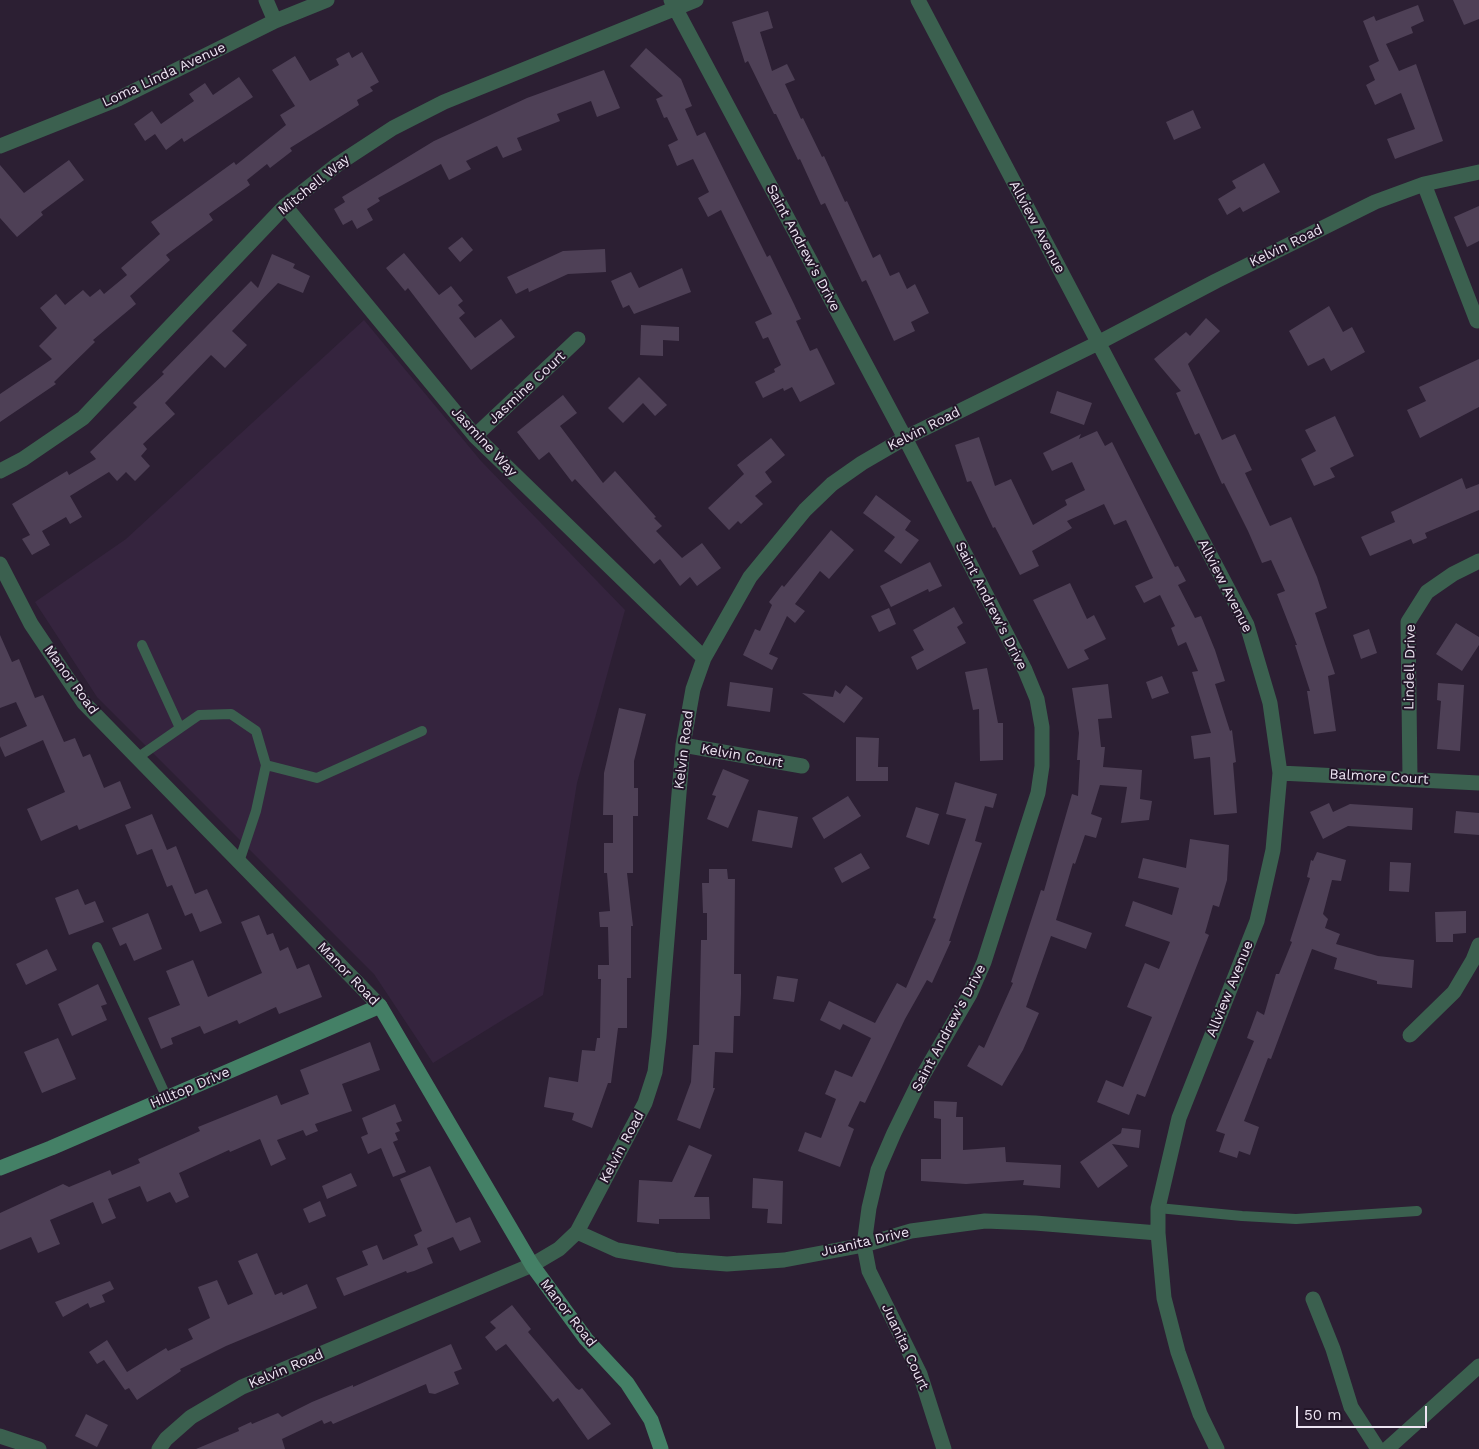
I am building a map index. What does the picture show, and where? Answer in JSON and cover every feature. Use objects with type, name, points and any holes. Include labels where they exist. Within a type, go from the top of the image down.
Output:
[{"type":"street","points":[[266,0],[275,22]]},
{"type":"street","name":"Loma Linda Avenue","points":[[0,146],[118,99],[275,22],[327,0]]},
{"type":"street","name":"Mitchell Way","points":[[0,471],[23,459],[83,418],[285,206],[338,164],[393,128],[427,111],[673,4],[696,0]]},
{"type":"street","name":"Allview Avenue","points":[[918,0],[1247,625],[1270,703],[1280,773],[1273,850],[1257,921],[1179,1118],[1158,1208],[1158,1233],[1164,1298],[1178,1352],[1200,1414],[1217,1449]]},
{"type":"street","name":"Saint Andrew's Drive","points":[[673,4],[905,438],[1024,670],[1037,699],[1042,727],[1042,766],[1038,793],[984,962],[970,994],[918,1084],[878,1170],[869,1208],[864,1245]]},
{"type":"street","name":"Kelvin Road","points":[[159,1449],[166,1439],[191,1417],[242,1387],[532,1265],[559,1249],[577,1232],[645,1104],[655,1072],[660,1037],[683,745],[693,689],[704,658],[750,577],[805,510],[832,484],[862,463],[905,438],[1098,343],[1216,281],[1375,202],[1424,184],[1479,172]]},
{"type":"street","points":[[1424,184],[1477,321]]},
{"type":"street","name":"Jasmine Way","points":[[285,206],[475,436],[704,658]]},
{"type":"street","name":"Jasmine Court","points":[[475,436],[578,339]]},
{"type":"street","name":"Lindell Drive","points":[[1410,778],[1408,622],[1427,592],[1453,574],[1479,561]]},
{"type":"street","name":"Manor Road","points":[[0,564],[31,624],[84,703],[380,1006],[532,1265],[586,1339],[627,1383],[651,1420],[661,1449]]},
{"type":"street","name":"Kelvin Court","points":[[683,745],[802,766]]},
{"type":"street","name":"Balmore Court","points":[[1280,773],[1410,778],[1479,783]]},
{"type":"street","points":[[1410,1034],[1454,992],[1473,960],[1479,944]]},
{"type":"street","name":"Hilltop Drive","points":[[0,1168],[380,1006]]},
{"type":"street","name":"Juanita Drive","points":[[577,1232],[617,1250],[675,1260],[727,1264],[784,1260],[864,1245],[911,1231],[985,1221],[1158,1233]]},
{"type":"street","name":"Juanita Court","points":[[864,1245],[869,1270],[920,1374],[944,1449]]},
{"type":"street","points":[[1313,1299],[1333,1349],[1351,1408],[1378,1449]]},
{"type":"street","points":[[1387,1449],[1479,1366]]},
{"type":"street","points":[[0,1436],[39,1449]]},
{"type":"lane","points":[[142,645],[180,728]]},
{"type":"lane","points":[[137,758],[199,715],[231,714],[256,731],[266,765],[256,812],[239,862]]},
{"type":"lane","points":[[266,765],[317,778],[422,731]]},
{"type":"lane","points":[[97,946],[167,1098]]},
{"type":"lane","points":[[1158,1208],[1296,1219],[1417,1211]]},
{"type":"shaded area","points":[[364,320],[481,461],[625,610],[577,783],[543,995],[433,1063],[374,974],[97,697],[35,602],[126,539]]},
{"type":"building","points":[[1453,0],[1479,0],[1479,19],[1464,25]]},
{"type":"building","points":[[1418,5],[1424,21],[1411,27],[1413,33],[1386,44],[1399,71],[1416,64],[1443,141],[1395,159],[1387,139],[1415,129],[1401,93],[1375,105],[1366,85],[1375,80],[1369,66],[1379,61],[1363,21],[1374,16],[1376,21]]},
{"type":"building","points":[[768,11],[773,28],[760,32],[772,71],[787,64],[795,80],[785,84],[801,119],[803,118],[822,157],[824,156],[845,202],[847,201],[873,258],[880,254],[890,276],[899,272],[907,289],[915,284],[929,313],[911,322],[915,331],[894,341],[866,280],[862,282],[825,203],[821,205],[800,159],[798,160],[748,61],[745,63],[732,22]]},
{"type":"building","points":[[646,48],[681,79],[692,106],[685,109],[697,136],[705,132],[767,257],[770,255],[794,304],[801,319],[796,321],[810,351],[817,348],[835,384],[800,402],[792,387],[784,391],[783,388],[763,398],[755,382],[775,372],[774,369],[781,365],[768,337],[763,339],[755,322],[772,314],[721,210],[708,217],[698,198],[709,192],[693,159],[677,166],[668,145],[678,140],[667,117],[664,118],[656,99],[663,96],[630,66]]},
{"type":"building","points":[[349,52],[352,58],[362,52],[379,82],[370,87],[373,91],[357,100],[359,105],[290,148],[292,151],[270,168],[267,164],[247,180],[250,185],[209,214],[213,220],[166,255],[170,260],[130,296],[136,304],[93,340],[95,342],[54,382],[56,384],[0,422],[0,394],[52,359],[39,346],[57,328],[40,308],[56,294],[65,305],[83,290],[90,297],[100,289],[104,294],[127,275],[121,268],[160,234],[151,222],[234,162],[236,165],[286,125],[280,115],[295,106],[272,70],[295,56],[310,81],[339,65],[336,59]]},
{"type":"building","points":[[604,70],[620,108],[597,117],[591,101],[557,114],[560,121],[517,138],[522,150],[503,158],[497,146],[466,161],[471,169],[449,180],[441,164],[378,198],[380,201],[367,209],[373,220],[357,229],[352,220],[343,225],[334,209],[345,202],[342,197],[434,141],[527,98]]},
{"type":"building","points":[[239,77],[253,97],[184,142],[182,138],[166,150],[155,134],[145,141],[134,124],[152,111],[161,124],[194,101],[189,94],[205,83],[213,95]]},
{"type":"building","points":[[1193,110],[1201,128],[1174,140],[1166,122]]},
{"type":"building","points":[[69,160],[84,180],[41,212],[43,215],[17,237],[0,218],[0,165],[24,193]]},
{"type":"building","points":[[1264,163],[1280,192],[1243,212],[1240,207],[1227,215],[1218,199],[1236,188],[1232,181]]},
{"type":"building","points":[[1479,206],[1479,241],[1467,247],[1454,217]]},
{"type":"building","points":[[462,237],[473,250],[460,262],[448,248]]},
{"type":"building","points":[[605,249],[606,272],[568,274],[529,292],[528,288],[516,294],[507,277],[563,251]]},
{"type":"building","points":[[404,253],[439,295],[451,286],[463,301],[458,305],[465,313],[459,318],[475,338],[501,319],[515,337],[471,370],[408,288],[405,291],[386,268]]},
{"type":"building","points":[[272,254],[295,264],[293,268],[310,276],[303,293],[278,283],[232,331],[247,345],[225,368],[211,355],[165,403],[175,414],[143,444],[147,449],[141,456],[150,466],[135,481],[126,472],[117,481],[109,472],[70,496],[82,517],[70,524],[66,517],[42,531],[50,545],[32,555],[22,539],[30,535],[12,504],[67,471],[69,475],[96,459],[90,452],[137,407],[133,403],[164,374],[162,372],[251,281],[258,288]]},
{"type":"building","points":[[682,268],[691,292],[634,314],[629,305],[623,308],[611,281],[631,272],[639,288]]},
{"type":"building","points":[[1329,306],[1343,332],[1352,327],[1365,352],[1331,371],[1324,358],[1308,366],[1289,331]]},
{"type":"building","points":[[1206,318],[1220,331],[1188,364],[1222,440],[1235,434],[1252,470],[1245,473],[1270,526],[1291,517],[1317,577],[1327,608],[1315,613],[1335,674],[1328,676],[1336,731],[1314,734],[1307,691],[1310,691],[1295,645],[1297,645],[1277,594],[1285,591],[1271,560],[1262,563],[1224,483],[1222,484],[1199,433],[1195,435],[1176,393],[1181,391],[1154,359],[1186,332],[1190,336]]},
{"type":"building","points":[[641,325],[679,327],[679,341],[663,340],[663,356],[640,355]]},
{"type":"building","points":[[1479,359],[1479,407],[1420,438],[1407,410],[1426,401],[1419,387]]},
{"type":"building","points":[[639,377],[667,405],[655,416],[643,403],[623,423],[608,408]]},
{"type":"building","points":[[1057,391],[1092,403],[1084,425],[1050,413]]},
{"type":"building","points":[[563,395],[577,413],[560,426],[603,483],[615,471],[656,517],[654,518],[662,526],[656,531],[682,558],[702,543],[721,568],[697,586],[690,577],[680,586],[660,559],[654,564],[575,479],[572,482],[549,452],[539,460],[517,432]]},
{"type":"building","points":[[1335,416],[1354,456],[1330,468],[1335,477],[1314,486],[1301,459],[1316,451],[1305,430]]},
{"type":"building","points":[[1097,431],[1105,446],[1112,442],[1175,567],[1178,566],[1186,581],[1178,585],[1195,618],[1201,616],[1215,650],[1225,681],[1215,684],[1230,731],[1232,730],[1236,762],[1233,763],[1237,813],[1214,815],[1210,757],[1194,759],[1191,736],[1211,733],[1192,672],[1198,671],[1186,642],[1178,646],[1171,628],[1175,626],[1160,595],[1144,603],[1135,586],[1153,578],[1126,520],[1114,525],[1104,504],[1067,521],[1072,528],[1032,551],[1039,566],[1020,575],[995,527],[993,528],[971,481],[967,482],[955,445],[979,437],[995,486],[1011,479],[1033,525],[1067,505],[1065,500],[1085,490],[1072,462],[1052,471],[1043,453],[1081,434],[1079,439]]},
{"type":"building","points":[[771,438],[785,455],[765,472],[772,482],[755,496],[763,504],[741,524],[738,521],[729,530],[708,508],[744,474],[737,465]]},
{"type":"building","points":[[1462,478],[1466,489],[1479,484],[1479,510],[1425,533],[1427,538],[1413,544],[1411,539],[1370,556],[1361,537],[1395,522],[1391,512]]},
{"type":"building","points":[[876,495],[911,521],[905,530],[919,540],[901,564],[884,551],[895,537],[863,513]]},
{"type":"building","points":[[831,530],[854,550],[829,579],[820,571],[795,604],[805,611],[795,623],[787,616],[769,654],[778,658],[772,670],[743,655],[755,629],[760,631],[772,605],[769,602],[782,585],[784,587]]},
{"type":"building","points":[[930,562],[942,586],[929,592],[928,589],[891,607],[880,586]]},
{"type":"building","points":[[1070,583],[1087,619],[1094,615],[1106,639],[1084,650],[1089,659],[1068,669],[1033,600]]},
{"type":"building","points":[[954,607],[963,623],[957,627],[966,643],[917,670],[911,657],[924,650],[913,630]]},
{"type":"building","points":[[889,608],[896,624],[879,632],[871,616]]},
{"type":"building","points":[[1456,623],[1479,637],[1479,645],[1462,671],[1436,654]]},
{"type":"building","points":[[1369,629],[1377,653],[1361,659],[1353,635]]},
{"type":"building","points":[[0,635],[12,662],[19,659],[35,698],[43,695],[64,742],[75,738],[83,757],[90,754],[104,788],[120,781],[131,808],[79,830],[77,825],[41,841],[27,809],[65,792],[43,740],[5,757],[0,746],[0,738],[27,726],[16,702],[0,708]]},
{"type":"building","points":[[987,668],[998,723],[1003,723],[1003,760],[980,761],[979,709],[973,710],[965,672]]},
{"type":"building","points":[[1162,676],[1169,693],[1152,699],[1146,682]]},
{"type":"building","points":[[730,682],[773,688],[770,712],[727,706]]},
{"type":"building","points":[[1438,683],[1464,685],[1460,751],[1437,749],[1441,701],[1437,700]]},
{"type":"building","points":[[1108,684],[1112,718],[1098,719],[1101,747],[1105,747],[1103,767],[1142,770],[1140,799],[1152,801],[1149,820],[1121,823],[1127,787],[1100,785],[1091,814],[1102,818],[1096,838],[1085,835],[1075,864],[1073,863],[1056,920],[1092,933],[1086,949],[1051,936],[1026,1007],[1039,1013],[1023,1050],[1002,1086],[967,1066],[979,1045],[984,1048],[1013,983],[1011,982],[1041,890],[1044,891],[1072,794],[1078,796],[1080,760],[1077,760],[1079,733],[1072,688]]},
{"type":"building","points":[[846,685],[863,698],[844,723],[802,693],[833,697],[835,690],[840,694]]},
{"type":"building","points":[[619,708],[646,714],[634,761],[634,788],[638,788],[638,816],[633,816],[633,873],[627,873],[633,926],[631,926],[631,978],[627,978],[627,1028],[618,1028],[611,1083],[608,1083],[592,1128],[572,1120],[574,1113],[544,1107],[549,1077],[578,1082],[582,1050],[595,1051],[597,1038],[600,1038],[601,979],[598,979],[598,965],[609,965],[608,927],[600,927],[599,912],[610,911],[607,873],[604,873],[604,843],[613,843],[613,815],[603,815],[604,773]]},
{"type":"building","points":[[856,737],[879,738],[878,767],[888,767],[888,781],[856,781]]},
{"type":"building","points":[[723,769],[749,780],[728,828],[707,819],[716,796],[712,795]]},
{"type":"building","points":[[955,782],[997,794],[993,808],[985,806],[975,841],[982,843],[949,941],[951,941],[932,983],[927,980],[905,1019],[865,1103],[860,1101],[848,1126],[854,1129],[840,1167],[798,1151],[805,1132],[821,1138],[836,1099],[825,1094],[835,1070],[852,1077],[871,1038],[843,1024],[840,1030],[820,1020],[829,1001],[875,1023],[897,983],[906,988],[936,919],[933,918],[966,819],[946,814]]},
{"type":"building","points":[[848,796],[861,816],[824,839],[812,818]]},
{"type":"building","points":[[1329,803],[1333,812],[1350,804],[1413,808],[1412,830],[1348,826],[1323,839],[1310,812]]},
{"type":"building","points":[[916,807],[939,814],[929,845],[906,837]]},
{"type":"building","points":[[758,810],[798,817],[792,848],[752,841]]},
{"type":"building","points":[[1456,811],[1479,813],[1479,835],[1454,833]]},
{"type":"building","points":[[152,814],[167,850],[176,846],[195,894],[207,889],[222,923],[200,932],[192,913],[185,916],[172,885],[167,887],[152,849],[137,855],[125,825]]},
{"type":"building","points":[[1190,839],[1229,845],[1227,880],[1219,907],[1213,905],[1205,933],[1209,935],[1145,1097],[1137,1094],[1129,1115],[1097,1102],[1106,1080],[1123,1087],[1152,1017],[1127,1007],[1145,963],[1159,969],[1170,942],[1125,926],[1133,901],[1172,915],[1179,888],[1138,878],[1143,858],[1186,868]]},
{"type":"building","points":[[1317,852],[1346,860],[1341,881],[1332,880],[1323,914],[1328,919],[1325,928],[1340,934],[1336,944],[1378,956],[1414,960],[1412,988],[1377,984],[1377,981],[1334,969],[1337,958],[1312,949],[1271,1059],[1268,1058],[1244,1121],[1259,1127],[1250,1155],[1239,1151],[1237,1158],[1219,1152],[1225,1134],[1216,1131],[1254,1041],[1247,1038],[1257,1011],[1264,1015],[1276,974],[1279,974],[1292,942],[1290,941],[1310,878],[1307,877],[1311,860],[1313,861]]},
{"type":"building","points":[[861,853],[870,868],[842,883],[834,868]]},
{"type":"building","points":[[1390,862],[1411,863],[1409,892],[1389,891]]},
{"type":"building","points":[[709,869],[727,869],[728,879],[735,879],[734,974],[741,974],[741,994],[740,1016],[734,1016],[733,1053],[715,1052],[713,1088],[715,1088],[700,1129],[677,1120],[691,1082],[693,1045],[699,1045],[701,940],[707,940],[707,913],[703,913],[702,883],[709,883]]},
{"type":"building","points":[[78,889],[85,905],[95,901],[104,922],[69,935],[55,898]]},
{"type":"building","points":[[1466,911],[1466,933],[1453,934],[1453,942],[1436,942],[1435,912]]},
{"type":"building","points":[[148,913],[162,949],[134,961],[126,943],[120,946],[112,928]]},
{"type":"building","points":[[259,915],[267,935],[273,933],[280,951],[288,947],[297,969],[309,964],[322,997],[279,1014],[276,1007],[239,1024],[237,1020],[204,1034],[200,1026],[171,1038],[173,1044],[161,1049],[148,1018],[180,1005],[166,971],[193,960],[208,997],[262,973],[241,922]]},
{"type":"building","points":[[47,949],[57,970],[26,985],[16,964]]},
{"type":"building","points":[[777,976],[798,979],[794,1002],[773,999]]},
{"type":"building","points":[[98,984],[107,1004],[101,1006],[107,1020],[72,1036],[58,1004]]},
{"type":"building","points":[[58,1038],[76,1079],[42,1093],[24,1052]]},
{"type":"building","points":[[370,1042],[380,1070],[342,1084],[352,1111],[315,1124],[318,1131],[306,1136],[303,1130],[277,1140],[286,1159],[271,1166],[260,1139],[230,1152],[229,1150],[179,1173],[189,1197],[176,1203],[170,1192],[147,1202],[140,1186],[108,1199],[116,1218],[102,1224],[93,1202],[50,1220],[60,1244],[38,1253],[31,1237],[0,1250],[0,1213],[63,1184],[69,1187],[110,1170],[112,1175],[140,1163],[138,1159],[200,1131],[198,1127],[277,1095],[281,1105],[309,1094],[300,1070]]},
{"type":"building","points":[[934,1101],[957,1102],[956,1117],[963,1117],[963,1150],[1005,1147],[1006,1162],[1061,1165],[1060,1188],[1023,1185],[1024,1180],[966,1184],[921,1181],[921,1159],[941,1159],[941,1119],[934,1118]]},
{"type":"building","points":[[395,1104],[402,1121],[396,1123],[400,1131],[395,1133],[398,1140],[393,1142],[406,1172],[393,1177],[381,1148],[368,1154],[361,1137],[368,1134],[362,1118]]},
{"type":"building","points":[[1122,1128],[1141,1130],[1139,1148],[1112,1144],[1128,1166],[1098,1188],[1080,1162],[1121,1133]]},
{"type":"building","points":[[689,1145],[712,1155],[694,1197],[709,1197],[710,1219],[659,1219],[659,1224],[637,1222],[639,1180],[672,1182]]},
{"type":"building","points":[[430,1166],[456,1223],[470,1217],[481,1242],[460,1251],[453,1237],[427,1248],[433,1263],[414,1271],[407,1273],[406,1271],[344,1296],[336,1278],[368,1265],[362,1251],[377,1245],[383,1260],[418,1245],[414,1235],[422,1231],[400,1179]]},
{"type":"building","points":[[351,1173],[357,1186],[327,1199],[322,1186]]},
{"type":"building","points":[[753,1178],[783,1181],[782,1224],[767,1223],[768,1209],[752,1208]]},
{"type":"building","points":[[320,1201],[326,1216],[309,1223],[303,1209]]},
{"type":"building","points":[[257,1253],[275,1295],[282,1292],[283,1295],[307,1284],[317,1308],[226,1346],[180,1369],[181,1371],[137,1400],[129,1388],[125,1390],[104,1360],[97,1364],[89,1352],[107,1340],[127,1372],[166,1348],[168,1351],[193,1339],[188,1329],[210,1318],[198,1287],[217,1280],[228,1305],[253,1294],[238,1261]]},
{"type":"building","points":[[110,1281],[114,1289],[102,1295],[105,1302],[90,1308],[88,1303],[63,1317],[55,1302]]},
{"type":"building","points":[[512,1305],[531,1329],[528,1332],[576,1388],[579,1390],[582,1388],[611,1424],[588,1440],[558,1398],[553,1402],[506,1344],[496,1351],[485,1337],[496,1328],[490,1322]]},
{"type":"building","points":[[451,1344],[462,1369],[454,1372],[459,1384],[435,1394],[429,1393],[426,1384],[333,1424],[331,1421],[324,1424],[322,1420],[282,1439],[285,1449],[196,1449],[239,1431],[238,1428],[251,1422],[252,1424],[278,1413],[282,1417],[312,1402],[353,1385],[353,1387]]},
{"type":"building","points":[[86,1414],[108,1425],[97,1447],[75,1436]]}]
